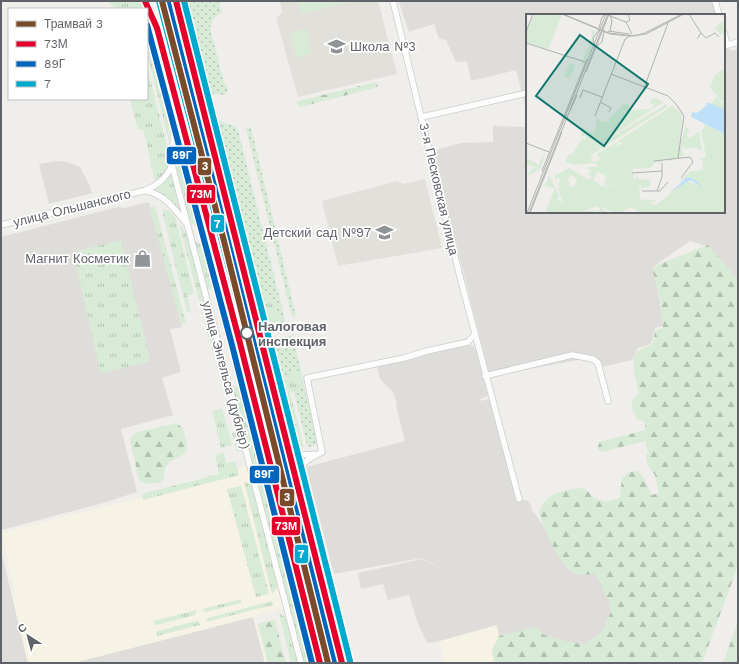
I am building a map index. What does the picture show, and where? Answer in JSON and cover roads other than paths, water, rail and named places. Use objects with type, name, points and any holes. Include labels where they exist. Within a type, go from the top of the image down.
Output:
[{"type":"main road","points":[[145,1],[158,28]]},
{"type":"main road","points":[[151,1],[320,663]]},
{"type":"main road","points":[[176,1],[234,239],[289,449],[342,663]]},
{"type":"main road","points":[[180,1],[181,20]]},
{"type":"main road","points":[[214,244],[234,239]]},
{"type":"street","name":"3-я Песковская улица","points":[[393,1],[485,376],[519,499]]},
{"type":"street","points":[[715,1],[719,14]]},
{"type":"street","points":[[726,46],[738,42]]},
{"type":"street","points":[[422,118],[526,93]]},
{"type":"street","name":"улица Энгельса (дублёр)","points":[[175,97],[172,165],[301,663]]},
{"type":"street","name":"улица Ольшанского","points":[[1,225],[152,188],[161,181],[172,165]]},
{"type":"street","points":[[143,191],[152,192],[162,197],[173,207],[188,226]]},
{"type":"street","points":[[322,452],[307,378],[404,358],[432,349],[468,342],[475,334]]},
{"type":"street","points":[[485,376],[572,355],[593,360],[598,363],[608,400]]},
{"type":"street","points":[[289,449],[294,453],[306,455],[322,452]]},
{"type":"street","points":[[296,477],[301,465],[304,462],[322,452]]},
{"type":"tram line","name":"3","points":[[162,1],[224,241],[328,663]]},
{"type":"place","name":"Школа №3","points":[[337,46]]},
{"type":"place","name":"Детский сад №97","points":[[384,232]]},
{"type":"place","name":"Магнит Косметик","points":[[142,258]]},
{"type":"place","name":"Налоговая инспекция","points":[[247,333]]}]
